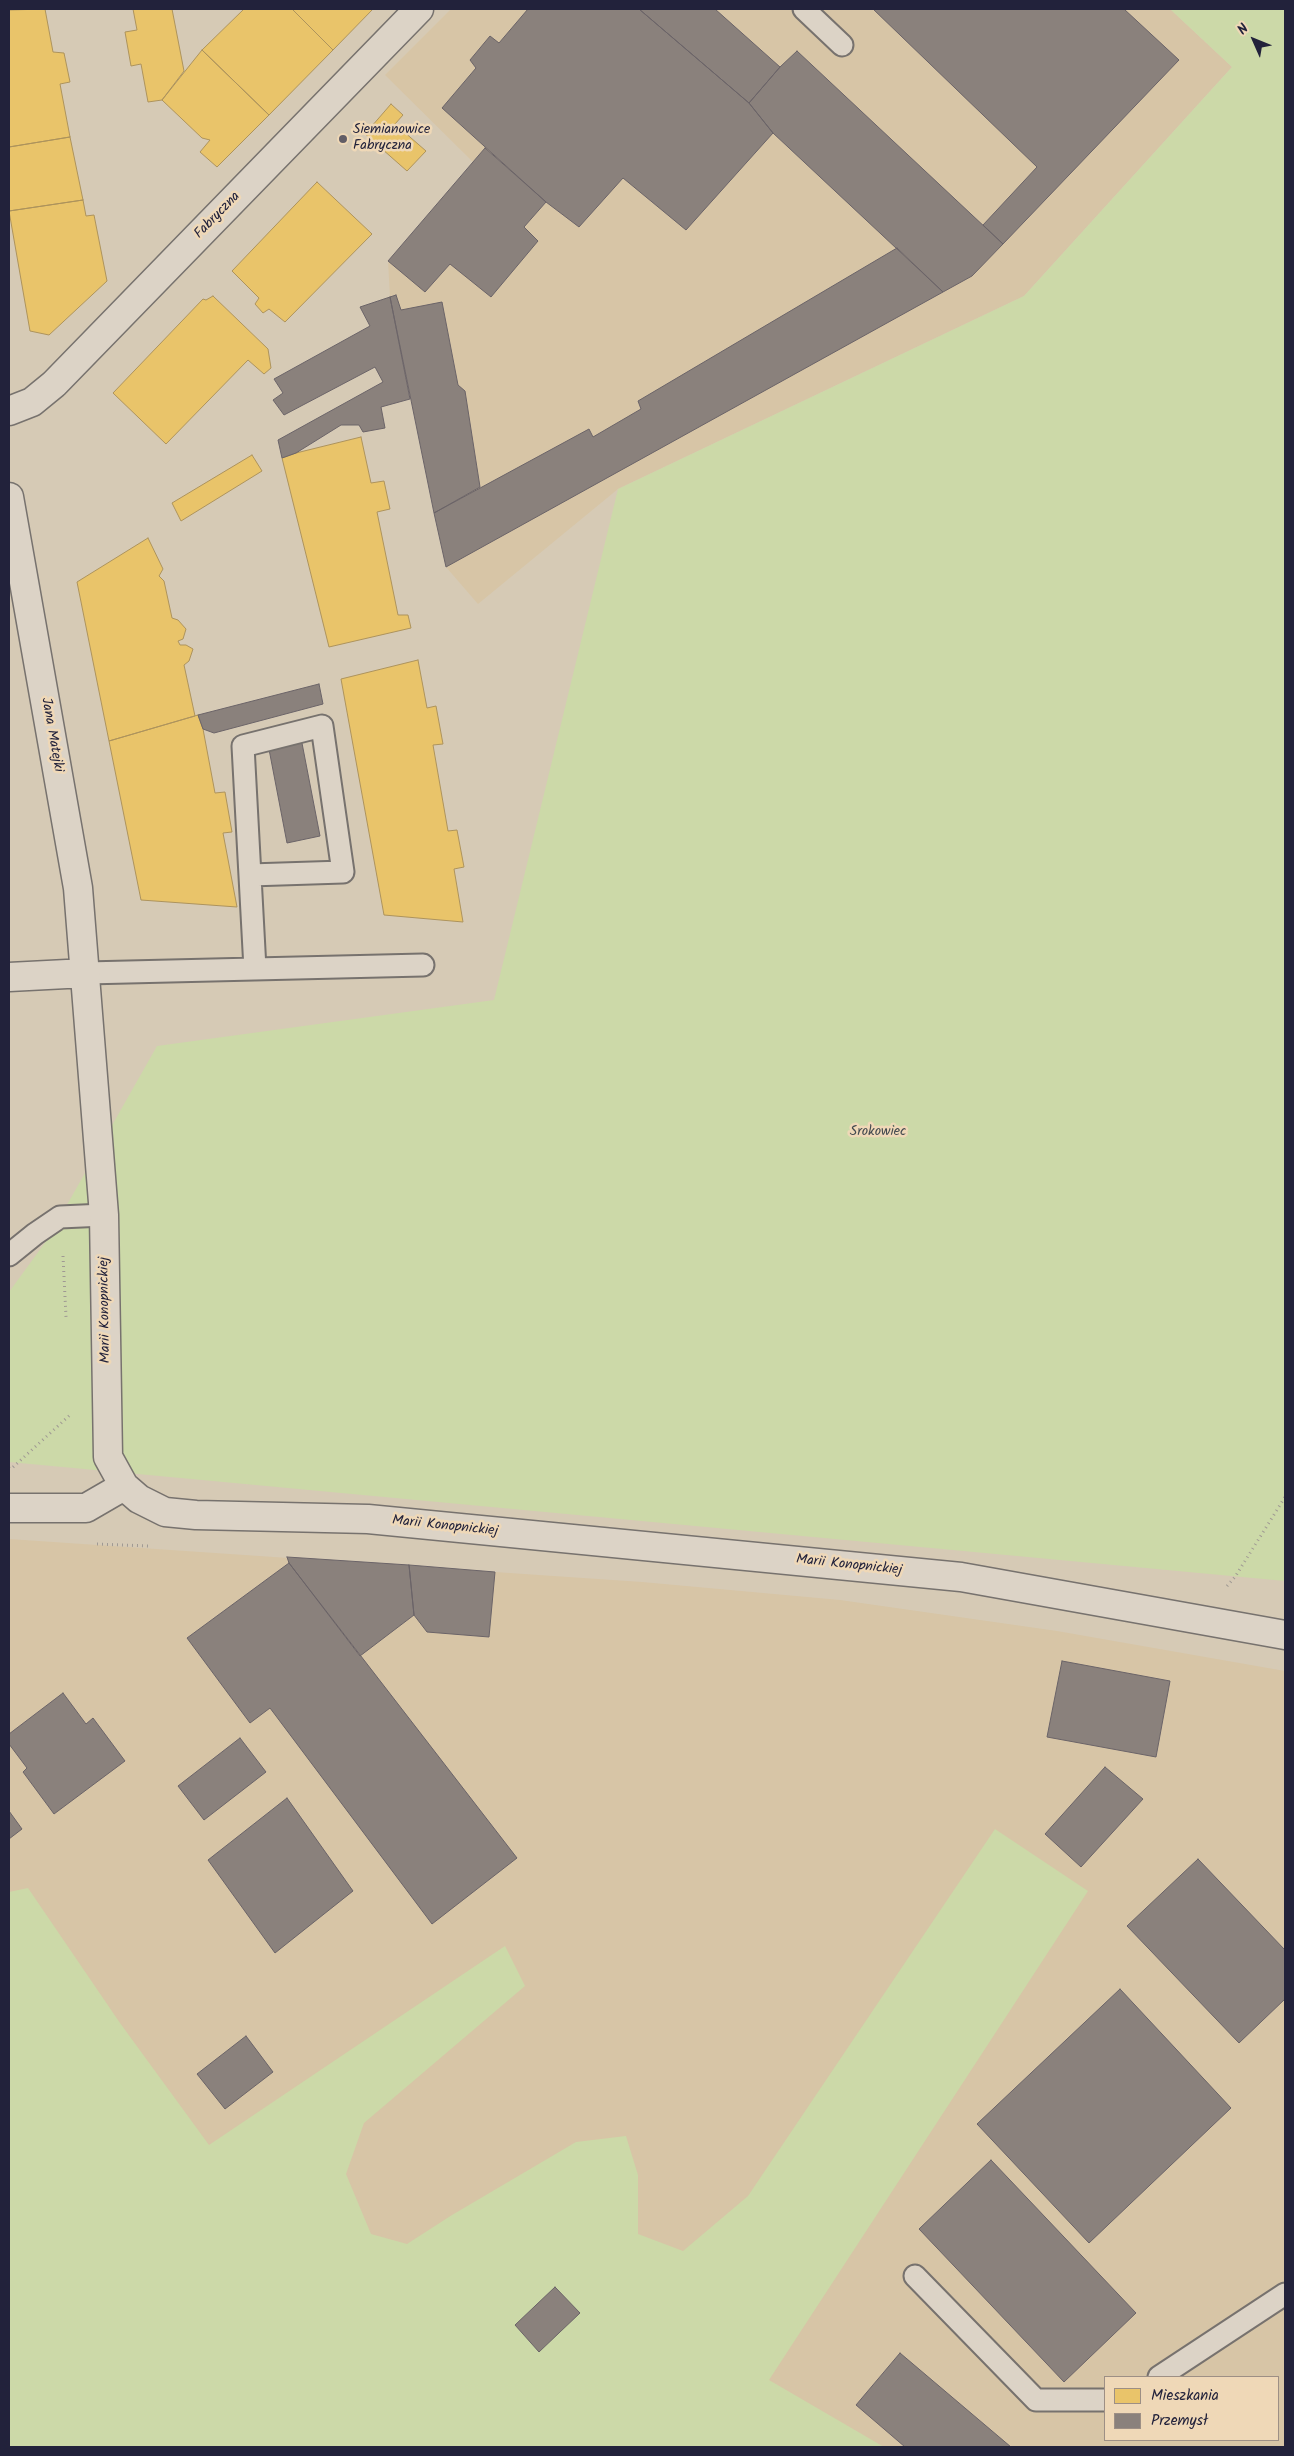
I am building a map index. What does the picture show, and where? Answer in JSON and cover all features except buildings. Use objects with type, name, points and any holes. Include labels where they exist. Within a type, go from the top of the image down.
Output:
[{"type":"street","name":"Fabryczna","points":[[9,411],[32,402],[54,384],[419,9]]},
{"type":"street","name":"Jana Matejki","points":[[9,497],[15,565],[78,888],[86,973]]},
{"type":"street","points":[[9,977],[86,973]]},
{"type":"street","name":"Marii Konopnickiej","points":[[86,973],[104,1215],[108,1457],[124,1486],[139,1498],[165,1512],[196,1515],[368,1519],[961,1577],[1285,1635]]},
{"type":"street","points":[[9,1508],[86,1508],[124,1486]]},
{"type":"lane","points":[[804,9],[842,45]]},
{"type":"lane","points":[[250,875],[342,872],[322,726],[243,746],[255,969]]},
{"type":"lane","points":[[86,973],[423,965]]},
{"type":"lane","points":[[9,1255],[60,1217],[104,1215]]},
{"type":"lane","points":[[915,2276],[1036,2400],[1104,2400]]},
{"type":"lane","points":[[1161,2376],[1285,2294]]},
{"type":"path","points":[[60,1217],[67,1325]]},
{"type":"path","points":[[9,1468],[71,1414]]},
{"type":"path","points":[[1196,1618],[1236,1577],[1285,1497]]},
{"type":"shaded area","points":[[451,9],[1170,9],[1232,67],[1024,296],[618,489],[478,604],[446,567],[390,297],[388,261],[473,162],[385,75]]},
{"type":"shaded area","points":[[9,1539],[642,1582],[840,1600],[1057,1631],[1285,1671],[1285,2447],[780,2447],[9,2354]]},
{"type":"green space","name":"Srokowiec","points":[[1170,9],[1285,9],[1285,1581],[9,1462],[9,1292],[47,1240],[157,1046],[494,1000],[618,489],[1024,296],[1232,67]]},
{"type":"green space","points":[[995,1829],[1088,1891],[769,2380],[884,2447],[9,2447],[9,1892],[28,1888],[120,2023],[209,2145],[505,1946],[525,1986],[364,2123],[346,2174],[371,2234],[407,2244],[452,2215],[576,2142],[626,2136],[638,2175],[638,2234],[683,2251],[748,2196]]},
{"type":"place","name":"Siemianowice Fabryczna","points":[[343,139]]}]
